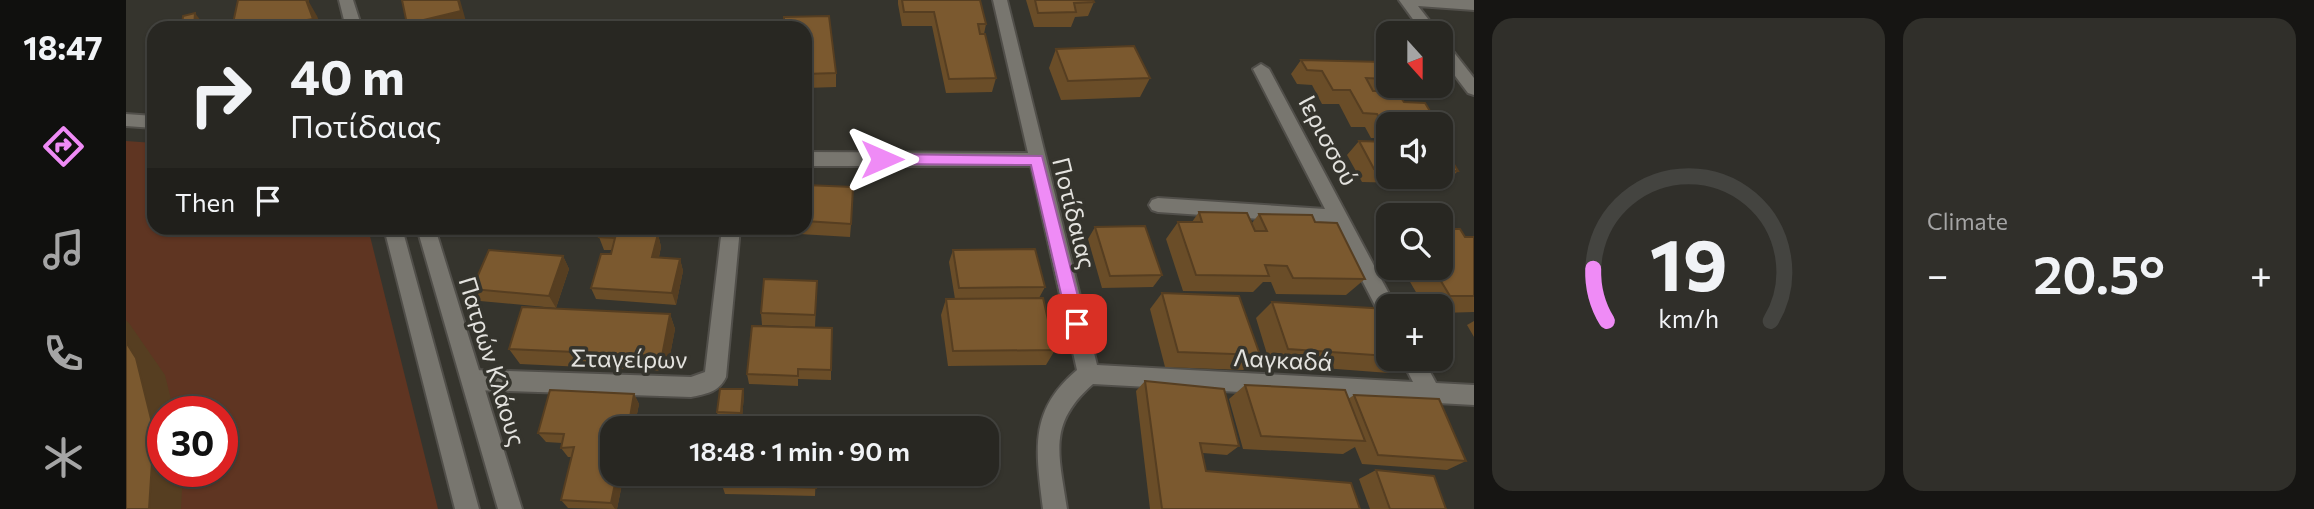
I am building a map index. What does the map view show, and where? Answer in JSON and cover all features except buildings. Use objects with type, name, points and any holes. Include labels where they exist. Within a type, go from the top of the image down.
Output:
[{"type":"street","points":[[346,0],[352,21]]},
{"type":"street","name":"Ποτίδαιας","points":[[1000,0],[1089,374]]},
{"type":"street","points":[[1406,1],[1474,5]]},
{"type":"street","points":[[1406,1],[1422,21]]},
{"type":"street","points":[[1453,62],[1474,89]]},
{"type":"street","name":"Ιερισσού","points":[[1261,69],[1379,294]]},
{"type":"street","points":[[126,120],[147,122]]},
{"type":"street","points":[[812,159],[1037,160]]},
{"type":"street","points":[[1158,205],[1339,217]]},
{"type":"street","points":[[395,235],[467,509]]},
{"type":"street","name":"Πατρών Κλάους","points":[[428,235],[510,509]]},
{"type":"street","name":"Σταγείρων","points":[[473,380],[691,387],[706,384],[715,377],[730,235]]},
{"type":"street","points":[[1419,371],[1431,394]]},
{"type":"street","points":[[1055,509],[1048,448],[1052,424],[1060,403],[1089,374]]},
{"type":"street","name":"Λαγκαδά","points":[[1089,374],[1474,396]]},
{"type":"shaded area","points":[[126,141],[147,142],[147,235],[370,235],[438,509],[126,509]]},
{"type":"route","points":[[882,159],[1037,160],[1077,324]]}]
